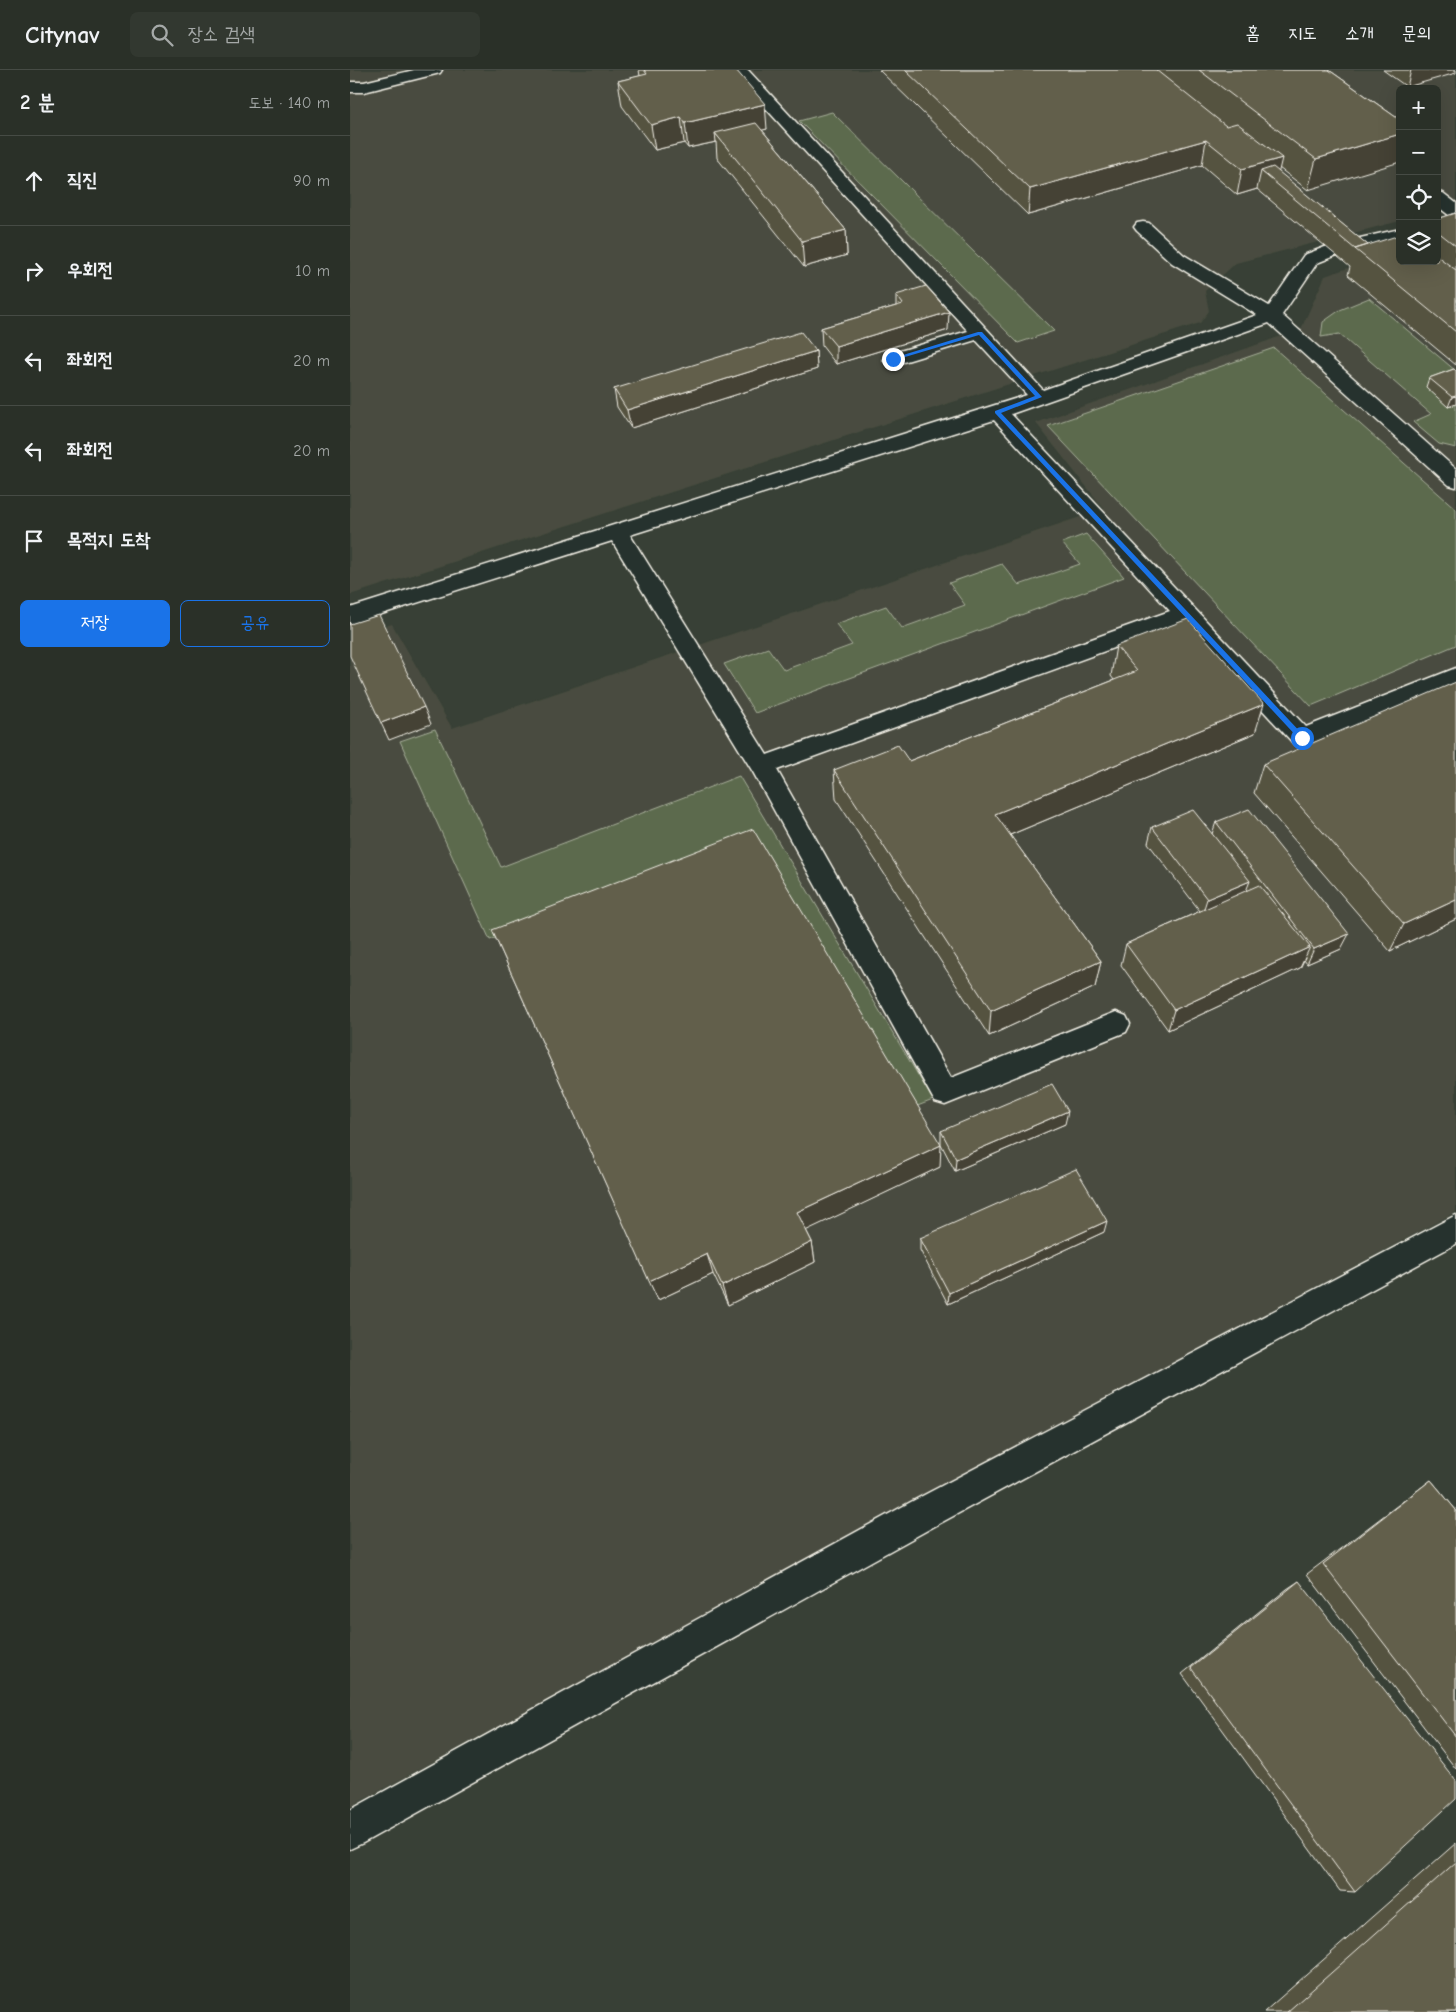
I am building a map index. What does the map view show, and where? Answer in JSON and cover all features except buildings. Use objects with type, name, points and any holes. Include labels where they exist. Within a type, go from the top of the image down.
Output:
[{"type":"street","points":[[350,87],[364,87],[434,70]]},
{"type":"street","points":[[738,70],[1039,397]]},
{"type":"street","points":[[1441,202],[1453,218]]},
{"type":"street","points":[[1143,227],[1178,259],[1272,316],[1456,480]]},
{"type":"street","points":[[350,616],[998,412],[1272,316],[1310,259],[1396,235]]},
{"type":"street","points":[[893,359],[980,333]]},
{"type":"street","points":[[998,412],[1302,738],[1456,676]]},
{"type":"street","points":[[617,532],[762,766],[944,1093],[1116,1024]]},
{"type":"street","points":[[762,766],[1185,614]]},
{"type":"street","points":[[350,1830],[921,1515],[1456,1229]]},
{"type":"shaded area","points":[[350,70],[1456,70],[1456,204],[1441,208],[1441,85],[1396,85],[1396,222],[1236,263],[1205,291],[1209,311],[1200,323],[350,595]]},
{"type":"shaded area","points":[[1456,232],[1456,1212],[896,1511],[350,1807],[350,637],[392,624],[452,728],[1104,509],[1036,423],[1301,329],[1325,276],[1396,251],[1396,265],[1441,265],[1441,255]]},
{"type":"green space","points":[[832,112],[1054,331],[1018,343],[799,121]]},
{"type":"green space","points":[[1369,298],[1456,371],[1456,448],[1439,444],[1413,422],[1431,414],[1339,334],[1321,337],[1323,322],[1340,310]]},
{"type":"green space","points":[[1274,348],[1456,509],[1456,645],[1311,706],[1048,426]]},
{"type":"green space","points":[[1086,534],[1124,577],[755,713],[724,664],[768,648],[784,670],[852,645],[836,624],[886,606],[902,628],[965,605],[949,583],[1002,564],[1019,585],[1080,564],[1062,543]]},
{"type":"green space","points":[[435,729],[501,867],[739,776],[933,1100],[907,1110],[744,842],[490,940],[400,741]]},
{"type":"route","points":[[893,359],[980,333],[1039,397],[998,412],[1302,738]]}]
